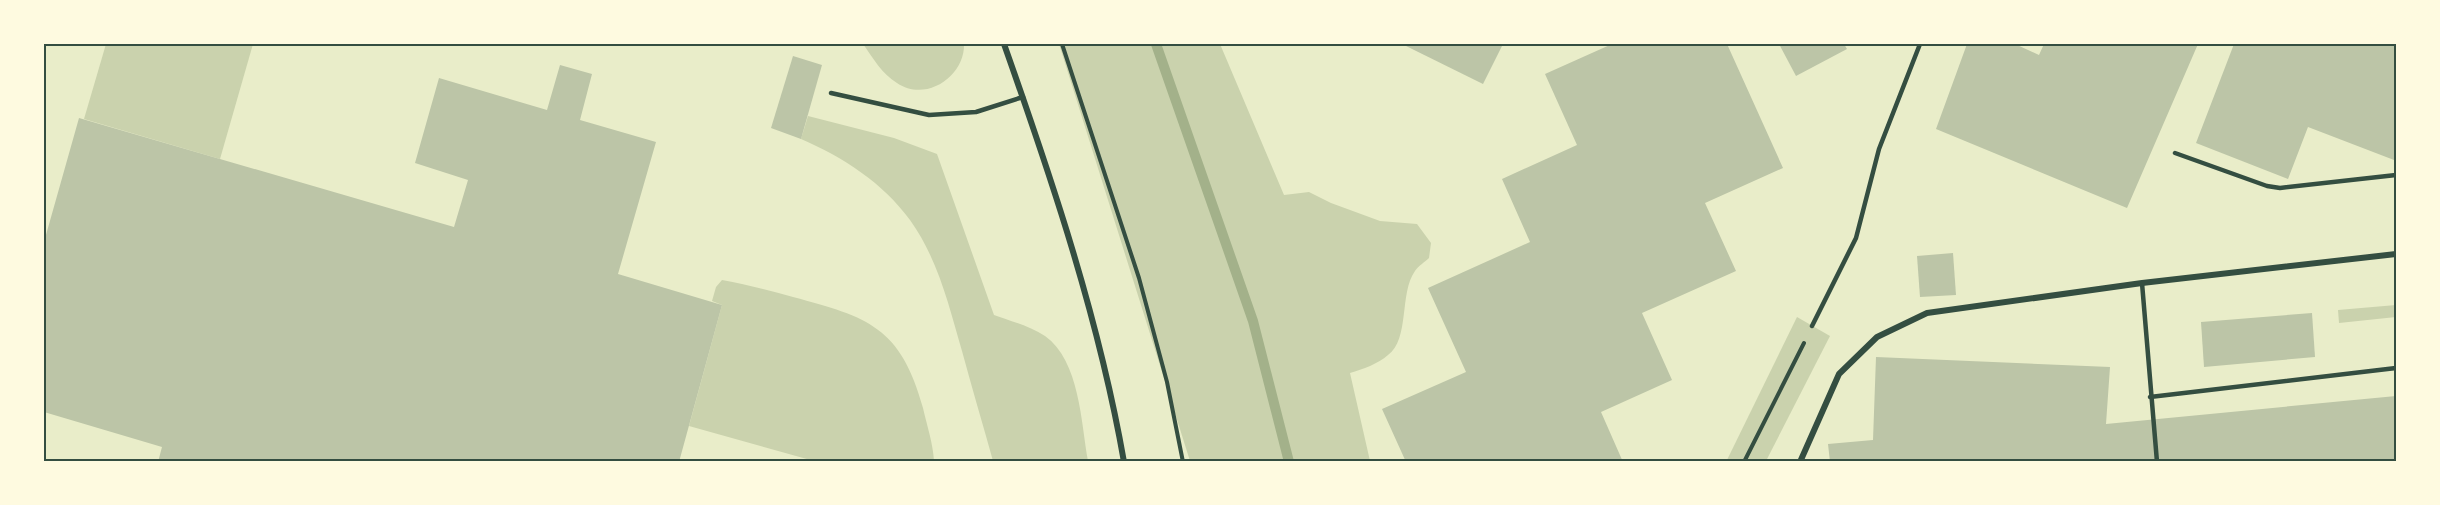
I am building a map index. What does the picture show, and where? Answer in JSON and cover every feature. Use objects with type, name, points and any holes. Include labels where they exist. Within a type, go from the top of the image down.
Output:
[{"type":"street","points":[[1004,44],[1078,268],[1097,338],[1124,462]]},
{"type":"street","points":[[1800,462],[1839,374],[1877,337],[1927,313],[2142,283],[2397,254]]},
{"type":"lane","points":[[1812,326],[1856,238],[1879,149],[1920,44]]},
{"type":"lane","points":[[831,93],[930,115],[976,112],[1023,97]]},
{"type":"lane","points":[[2175,153],[2267,186],[2280,188],[2397,175]]},
{"type":"lane","points":[[2142,283],[2157,462]]},
{"type":"lane","points":[[2150,397],[2397,368]]},
{"type":"path","points":[[1062,44],[1139,278],[1167,382],[1183,462]]},
{"type":"path","points":[[1744,462],[1812,326]]},
{"type":"green space","points":[[106,44],[253,44],[220,159],[84,119]]},
{"type":"green space","points":[[863,44],[964,44],[963,56],[951,76],[931,88],[920,90],[897,83],[887,75]]},
{"type":"green space","points":[[1059,44],[1220,44],[1284,195],[1309,192],[1331,203],[1380,221],[1417,224],[1431,243],[1429,258],[1416,269],[1410,280],[1402,327],[1395,348],[1370,366],[1350,373],[1370,461],[1190,461]]},
{"type":"green space","points":[[808,116],[894,138],[937,154],[994,315],[1039,332],[1057,347],[1066,361],[1081,411],[1088,461],[993,461],[947,300],[920,235],[899,207],[875,183],[832,154],[801,139]]},
{"type":"green space","points":[[722,280],[842,311],[878,330],[904,359],[914,381],[930,434],[934,461],[814,461],[689,426],[722,305],[712,301],[716,287]]},
{"type":"green space","points":[[2396,305],[2396,317],[2339,323],[2338,310]]},
{"type":"green space","points":[[1797,317],[1830,336],[1766,461],[1726,462]]},
{"type":"building","points":[[1402,44],[1503,44],[1483,84]]},
{"type":"building","points":[[1612,44],[1727,44],[1783,168],[1705,203],[1736,271],[1642,313],[1672,380],[1601,412],[1623,462],[1406,462],[1382,409],[1466,372],[1428,288],[1530,242],[1502,179],[1577,145],[1545,74]]},
{"type":"building","points":[[1779,44],[1844,44],[1847,49],[1796,76]]},
{"type":"building","points":[[1967,44],[2015,44],[2039,55],[2044,44],[2198,44],[2127,208],[1936,129]]},
{"type":"building","points":[[2234,44],[2396,44],[2396,153],[2394,160],[2308,127],[2288,179],[2196,143]]},
{"type":"building","points":[[793,56],[822,65],[801,139],[771,128]]},
{"type":"building","points":[[560,65],[592,74],[580,120],[656,142],[618,274],[722,305],[679,462],[158,462],[162,447],[44,412],[44,242],[79,118],[454,227],[468,180],[415,163],[439,78],[547,110]]},
{"type":"building","points":[[1953,253],[1956,295],[1920,297],[1917,256]]},
{"type":"building","points":[[2312,313],[2315,357],[2204,367],[2201,322]]},
{"type":"building","points":[[1876,357],[2110,367],[2106,424],[2396,396],[2396,462],[1830,462],[1828,444],[1873,440]]},
{"type":"waterway","points":[[1156,44],[1253,321],[1289,462]]}]
